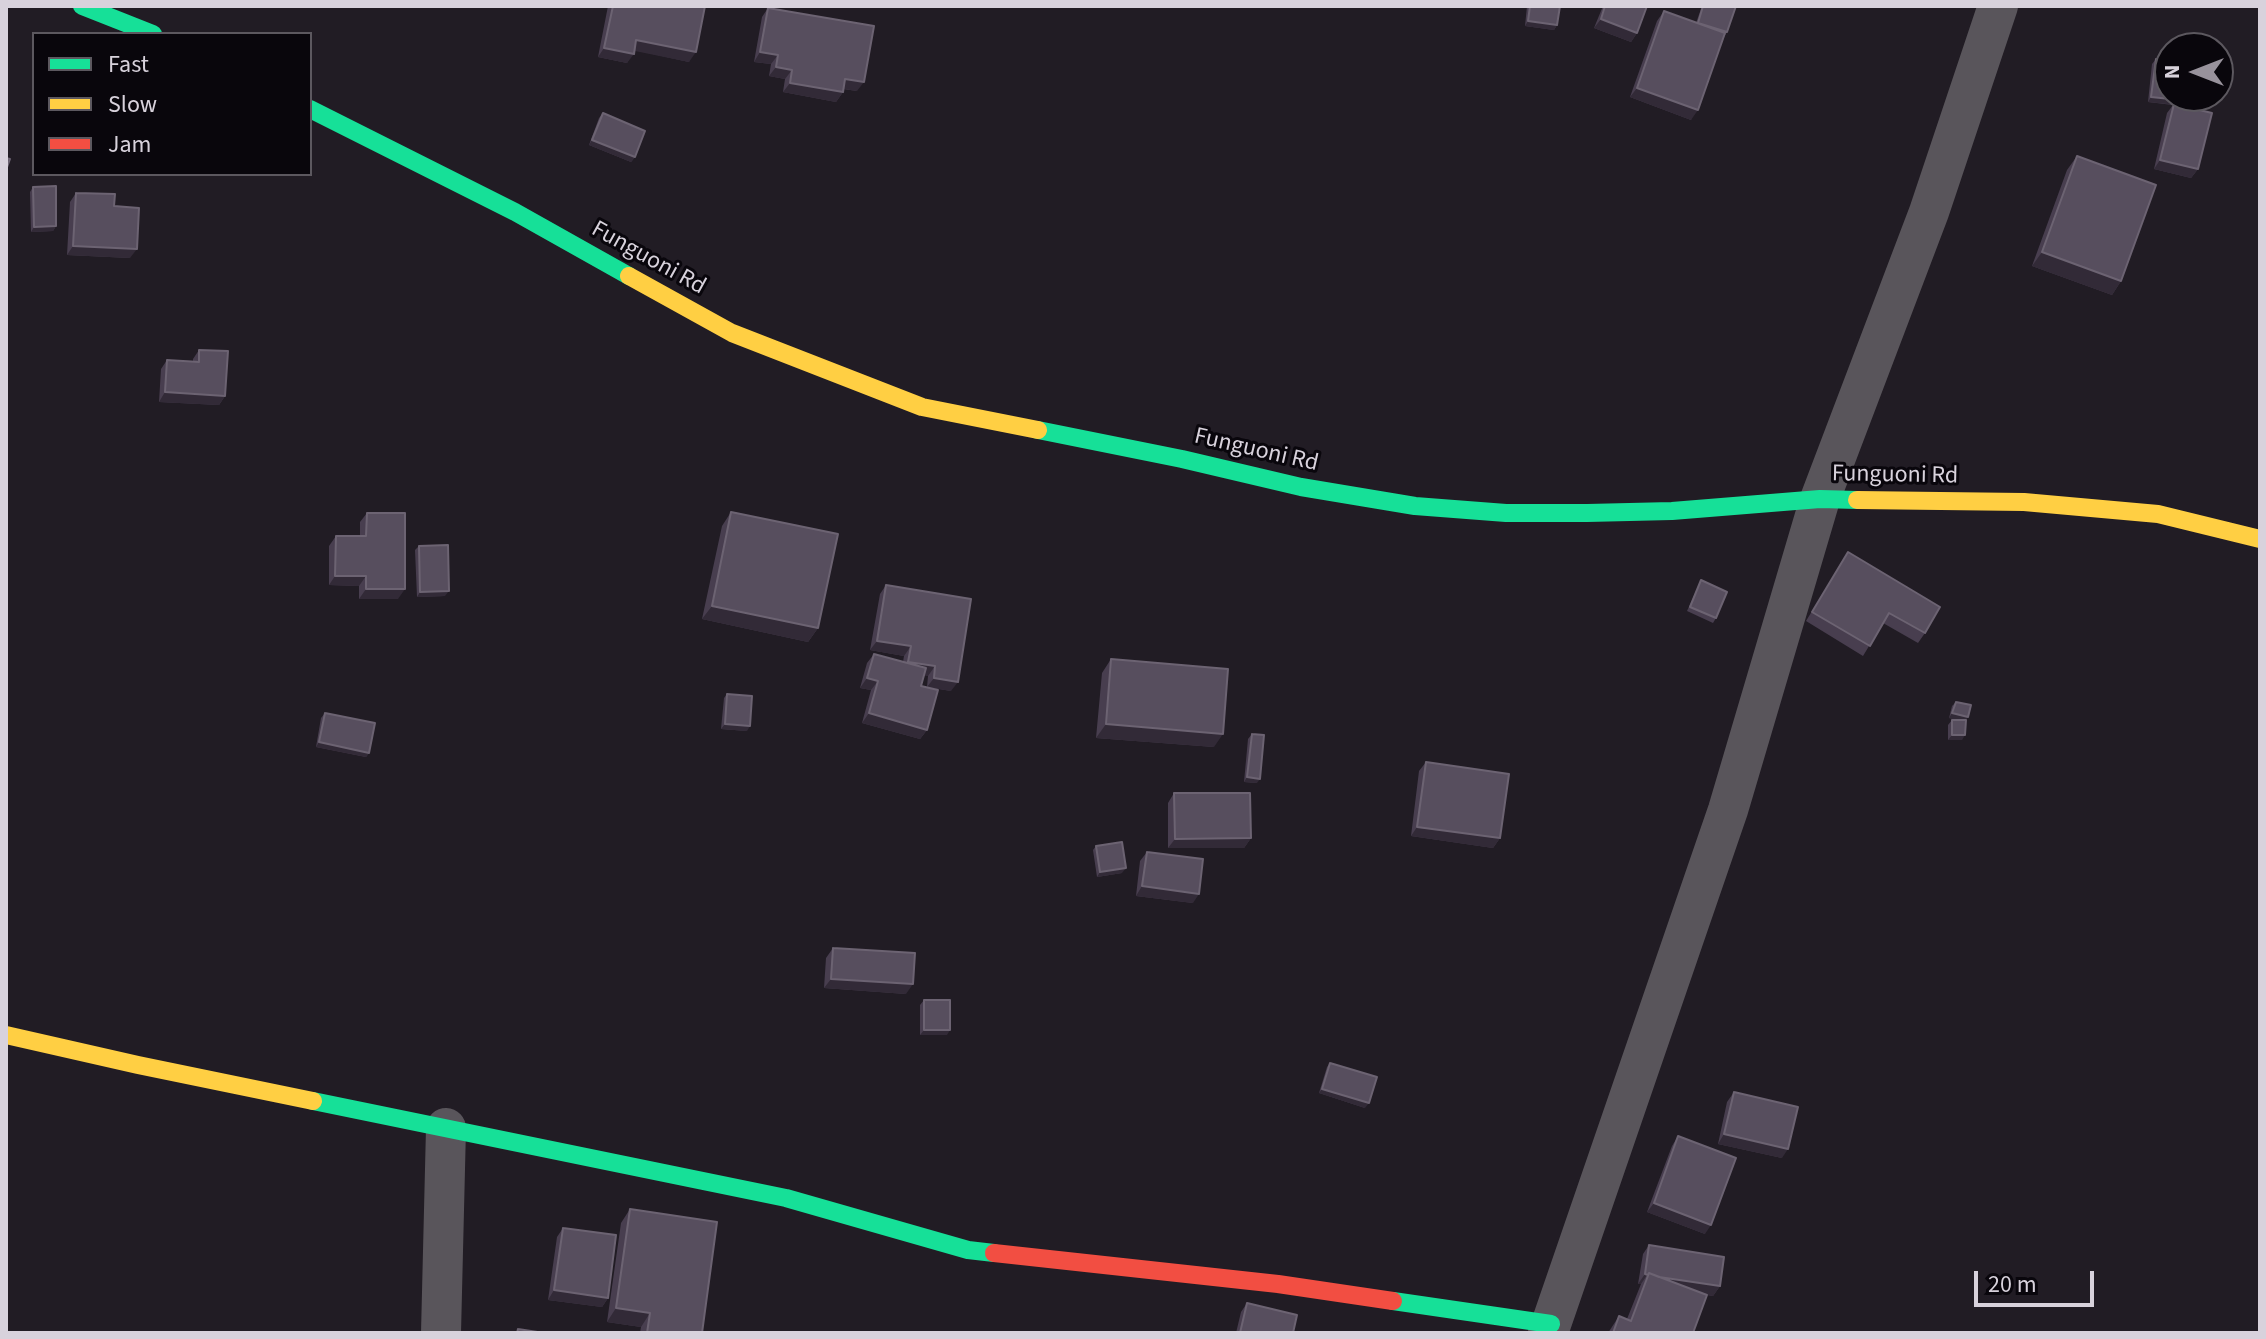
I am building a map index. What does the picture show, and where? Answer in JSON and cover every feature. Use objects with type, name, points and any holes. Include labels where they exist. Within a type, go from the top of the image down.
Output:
[{"type":"street","points":[[82,6],[148,32]]},
{"type":"street","points":[[6,1035],[786,1198],[968,1250],[1278,1284],[1550,1328],[1728,810],[1820,499],[1929,212],[1998,6]]},
{"type":"street","name":"Funguoni Rd","points":[[312,110],[515,212],[732,333],[922,407],[1182,459],[1301,487],[1415,506],[1506,513],[1587,513],[1672,511],[1820,499],[2024,502],[2158,514],[2260,539]]},
{"type":"street","points":[[441,1333],[446,1128]]},
{"type":"building","points":[[613,6],[705,6],[696,52],[636,40],[634,54],[604,48]]},
{"type":"building","points":[[1530,6],[1560,6],[1557,25],[1528,21]]},
{"type":"building","points":[[1605,6],[1647,6],[1637,33],[1601,19]]},
{"type":"building","points":[[1703,6],[1736,6],[1727,32],[1698,23]]},
{"type":"building","points":[[768,8],[874,26],[864,82],[845,79],[843,92],[790,83],[792,70],[776,67],[778,55],[760,52]]},
{"type":"building","points":[[1664,11],[1725,33],[1698,110],[1637,88]]},
{"type":"building","points":[[2172,112],[2212,113],[2198,169],[2160,160]]},
{"type":"building","points":[[603,113],[645,131],[635,157],[592,140]]},
{"type":"building","points":[[2077,156],[2156,185],[2121,281],[2042,252]]},
{"type":"building","points":[[56,186],[56,226],[34,227],[33,187]]},
{"type":"building","points":[[76,193],[115,194],[114,206],[139,208],[137,249],[73,246]]},
{"type":"building","points":[[199,350],[228,351],[225,396],[165,392],[167,360],[199,362]]},
{"type":"building","points":[[731,512],[838,534],[818,628],[712,606]]},
{"type":"building","points":[[367,513],[405,513],[405,589],[366,589],[366,576],[335,576],[336,536],[366,536]]},
{"type":"building","points":[[448,545],[449,591],[420,592],[419,546]]},
{"type":"building","points":[[1848,552],[1940,607],[1925,633],[1889,613],[1870,646],[1812,612]]},
{"type":"building","points":[[1701,580],[1727,592],[1716,618],[1690,607]]},
{"type":"building","points":[[886,585],[971,599],[958,682],[934,678],[935,666],[908,662],[911,646],[877,641]]},
{"type":"building","points":[[874,654],[926,668],[921,686],[938,690],[927,730],[869,713],[878,681],[867,678]]},
{"type":"building","points":[[1111,659],[1228,669],[1223,734],[1106,724]]},
{"type":"building","points":[[727,694],[752,696],[750,726],[725,724]]},
{"type":"building","points":[[1956,702],[1971,705],[1968,717],[1952,713]]},
{"type":"building","points":[[325,713],[375,723],[369,753],[319,742]]},
{"type":"building","points":[[1952,720],[1966,720],[1965,735],[1952,735]]},
{"type":"building","points":[[1252,734],[1264,735],[1260,779],[1247,777]]},
{"type":"building","points":[[1426,762],[1509,774],[1500,838],[1417,827]]},
{"type":"building","points":[[1174,793],[1250,793],[1251,838],[1175,839]]},
{"type":"building","points":[[1122,842],[1126,868],[1100,872],[1096,846]]},
{"type":"building","points":[[1147,852],[1203,859],[1199,894],[1142,886]]},
{"type":"building","points":[[833,948],[915,953],[913,984],[831,979]]},
{"type":"building","points":[[924,1000],[950,1000],[950,1030],[924,1030]]},
{"type":"building","points":[[1330,1063],[1377,1077],[1369,1103],[1322,1089]]},
{"type":"building","points":[[1734,1092],[1798,1107],[1788,1149],[1724,1134]]},
{"type":"building","points":[[1678,1136],[1736,1158],[1711,1225],[1654,1203]]},
{"type":"building","points":[[630,1209],[717,1222],[702,1333],[647,1333],[650,1313],[616,1308]]},
{"type":"building","points":[[563,1228],[616,1235],[608,1298],[554,1290]]},
{"type":"building","points":[[1649,1245],[1724,1257],[1720,1286],[1645,1274]]},
{"type":"building","points":[[1649,1273],[1707,1295],[1693,1333],[1613,1333],[1619,1316],[1631,1321]]},
{"type":"building","points":[[1247,1303],[1297,1315],[1293,1333],[1240,1333]]},
{"type":"building","points":[[518,1329],[544,1333],[517,1333]]},
{"type":"traffic: fast","points":[[82,6],[148,32]]},
{"type":"traffic: fast","points":[[312,110],[515,212],[629,276]]},
{"type":"traffic: fast","points":[[1038,430],[1301,487],[1415,506],[1506,513],[1587,513],[1672,511],[1820,499],[1857,500]]},
{"type":"traffic: fast","points":[[313,1101],[786,1198],[968,1250],[994,1253]]},
{"type":"traffic: fast","points":[[1393,1301],[1551,1324]]},
{"type":"traffic: slow","points":[[629,276],[732,333],[922,407],[1038,430]]},
{"type":"traffic: slow","points":[[1857,500],[2024,502],[2158,514],[2260,539]]},
{"type":"traffic: slow","points":[[6,1035],[313,1101]]},
{"type":"traffic: jam","points":[[994,1253],[1278,1284],[1393,1301]]}]
